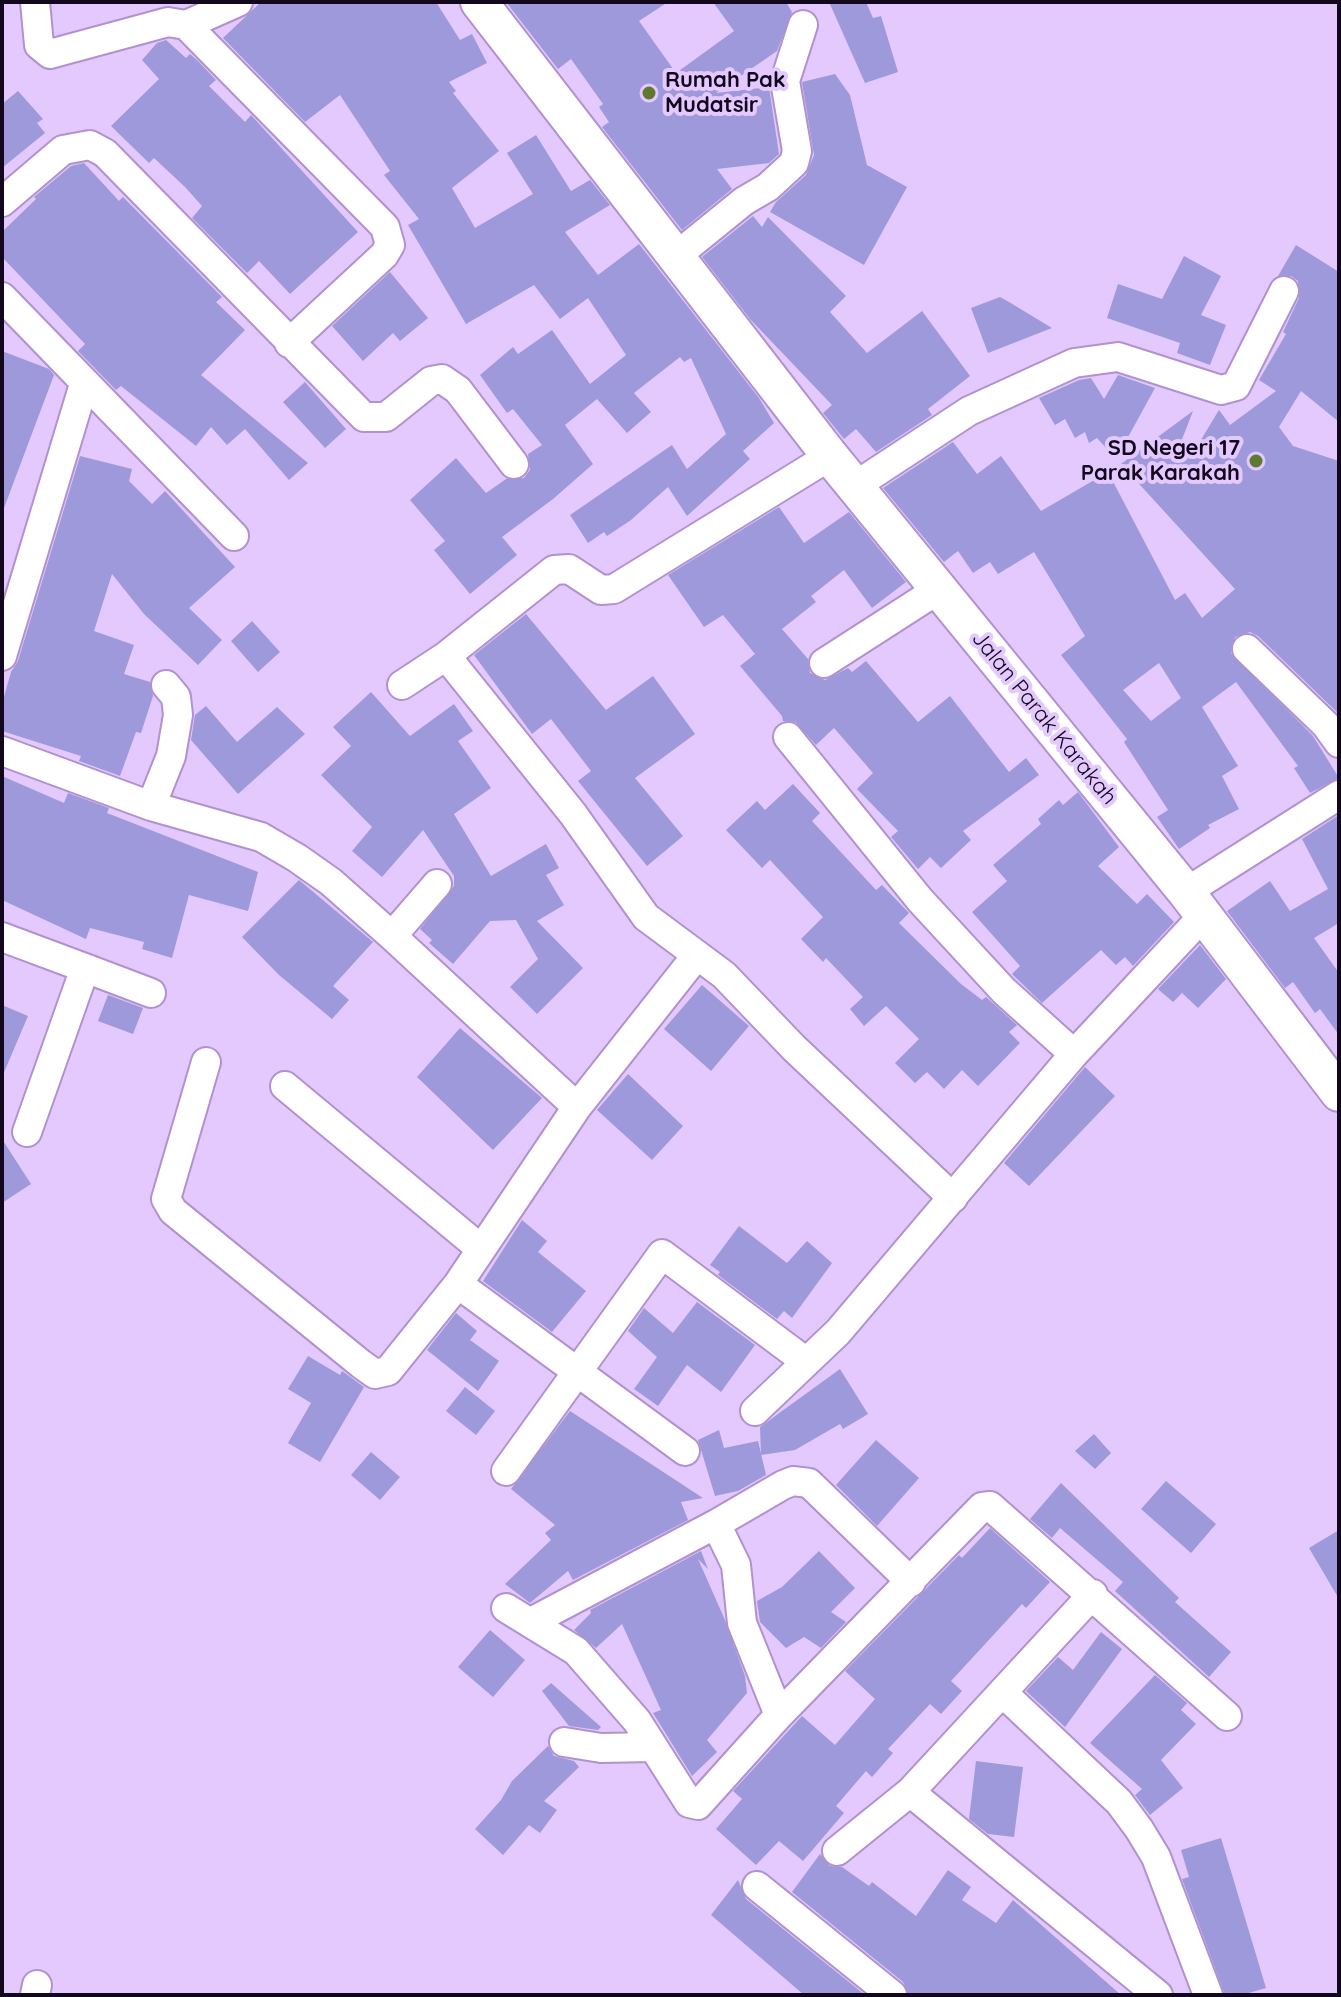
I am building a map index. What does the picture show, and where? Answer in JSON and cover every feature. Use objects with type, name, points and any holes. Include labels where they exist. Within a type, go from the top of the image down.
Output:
[{"type":"street","points":[[35,2],[39,45],[50,54],[168,22],[186,25],[238,2]]},
{"type":"street","name":"Jalan Parak Karakah","points":[[479,2],[830,456],[1195,904],[1339,1093]]},
{"type":"street","points":[[186,25],[391,236],[384,255],[289,343]]},
{"type":"street","points":[[675,257],[744,201],[768,187],[794,163],[797,151],[785,81],[803,25]]},
{"type":"street","points":[[2,202],[63,150],[90,145],[105,153],[364,417],[386,417],[431,381],[442,379],[449,382],[514,464]]},
{"type":"street","points":[[855,486],[969,411],[1074,363],[1118,357],[1221,390],[1236,386],[1284,291]]},
{"type":"street","points":[[2,297],[234,536]]},
{"type":"street","points":[[2,656],[84,384]]},
{"type":"street","points":[[402,685],[446,656],[554,570],[569,569],[601,590],[614,589],[830,456]]},
{"type":"street","points":[[824,663],[939,589]]},
{"type":"street","points":[[1247,649],[1326,725],[1339,743]]},
{"type":"street","points":[[446,656],[573,814],[646,917],[724,975],[794,1048],[953,1198]]},
{"type":"street","points":[[151,806],[171,756],[178,715],[176,697],[166,685]]},
{"type":"street","points":[[788,737],[920,900],[1004,991],[1074,1054]]},
{"type":"street","points":[[2,751],[151,806],[261,837],[331,882],[577,1107]]},
{"type":"street","points":[[755,1411],[838,1332],[1074,1054],[1195,904],[1339,795]]},
{"type":"street","points":[[392,936],[437,884]]},
{"type":"street","points":[[2,937],[151,993]]},
{"type":"street","points":[[206,1062],[166,1199],[173,1211],[375,1374],[388,1371],[458,1284],[577,1107],[697,955]]},
{"type":"street","points":[[27,1132],[85,968]]},
{"type":"street","points":[[285,1086],[481,1249]]},
{"type":"street","points":[[506,1471],[662,1254],[805,1361]]},
{"type":"street","points":[[458,1284],[685,1451]]},
{"type":"street","points":[[531,1622],[793,1481],[809,1483],[911,1582]]},
{"type":"street","points":[[506,1608],[576,1651],[613,1690],[689,1803],[698,1805],[779,1715],[982,1507],[990,1506],[1093,1594],[1227,1716]]},
{"type":"street","points":[[716,1524],[736,1565],[742,1623],[779,1715]]},
{"type":"street","points":[[837,1851],[910,1792],[1004,1694],[1093,1594]]},
{"type":"street","points":[[1004,1694],[1119,1802],[1139,1829],[1156,1857],[1208,1995]]},
{"type":"street","points":[[564,1742],[601,1748],[652,1747]]},
{"type":"street","points":[[910,1792],[1158,1995]]},
{"type":"street","points":[[757,1886],[892,1995]]},
{"type":"building","points":[[261,2],[436,2],[460,40],[472,34],[487,63],[449,82],[456,91],[453,93],[499,151],[452,188],[475,228],[533,194],[507,153],[536,135],[571,191],[590,180],[610,205],[565,232],[598,275],[639,244],[759,398],[774,423],[743,451],[750,459],[687,516],[668,487],[631,520],[607,536],[604,532],[588,543],[570,515],[672,445],[687,469],[726,434],[691,358],[684,362],[680,357],[634,393],[651,412],[627,433],[597,399],[565,425],[593,464],[502,537],[517,555],[470,594],[434,550],[445,541],[410,500],[456,458],[486,493],[506,479],[524,478],[530,470],[528,454],[542,445],[513,409],[507,413],[480,375],[513,347],[518,354],[552,330],[590,384],[626,355],[588,298],[560,319],[534,285],[466,324],[408,225],[419,219],[384,175],[390,171],[340,95],[305,122],[223,38]]},
{"type":"building","points":[[506,2],[668,2],[639,21],[676,73],[734,31],[713,2],[786,2],[792,12],[777,51],[716,93],[769,87],[779,154],[769,163],[717,169],[732,189],[682,230],[602,127],[609,122],[599,107],[603,104],[571,59],[558,69]]},
{"type":"building","points":[[829,2],[866,2],[873,18],[881,16],[898,72],[865,83]]},
{"type":"building","points":[[166,40],[186,58],[190,54],[198,61],[216,80],[209,86],[245,122],[251,115],[358,232],[290,294],[259,261],[247,273],[192,218],[202,206],[185,187],[154,158],[149,163],[111,126],[159,79],[142,60],[157,43]]},
{"type":"building","points":[[835,74],[850,95],[867,165],[907,187],[864,265],[770,212],[776,202],[806,175],[814,155],[802,82]]},
{"type":"building","points":[[18,91],[43,119],[37,123],[45,133],[2,168],[2,104]]},
{"type":"building","points":[[84,163],[119,201],[123,197],[222,297],[216,302],[245,330],[201,375],[308,463],[289,480],[245,429],[227,445],[211,427],[196,446],[121,386],[116,390],[78,351],[85,344],[2,257],[2,232],[36,199],[34,197],[71,166]]},
{"type":"building","points":[[753,216],[762,227],[768,217],[846,296],[830,312],[867,353],[922,311],[970,376],[928,409],[932,415],[876,452],[856,429],[844,439],[823,413],[832,405],[750,319],[702,257]]},
{"type":"building","points":[[1296,245],[1339,272],[1339,422],[1301,391],[1279,427],[1293,446],[1339,461],[1339,714],[1258,636],[1250,632],[1235,637],[1231,653],[1313,736],[1339,778],[1310,793],[1294,768],[1298,766],[1236,682],[1202,707],[1238,766],[1222,776],[1239,809],[1208,825],[1210,828],[1179,849],[1157,817],[1168,810],[1124,742],[1127,739],[1061,655],[1085,636],[1034,552],[998,574],[990,562],[973,573],[958,551],[944,562],[883,488],[953,442],[977,474],[1001,456],[1041,511],[1108,472],[1175,600],[1185,593],[1202,618],[1235,589],[1121,464],[1193,411],[1179,447],[1193,453],[1219,410],[1230,425],[1276,391],[1259,380],[1286,334],[1283,332],[1299,298],[1298,281],[1291,276],[1278,276]],"holes":[[[1159,663],[1181,698],[1151,721],[1123,690]]]},
{"type":"building","points":[[1184,256],[1221,276],[1201,315],[1226,325],[1210,365],[1177,353],[1180,343],[1107,318],[1118,284],[1162,299]]},
{"type":"building","points":[[390,272],[428,318],[400,341],[393,333],[363,361],[332,326]]},
{"type":"building","points":[[1000,297],[1052,328],[988,353],[971,308]]},
{"type":"building","points":[[2,351],[49,369],[54,375],[4,508]]},
{"type":"building","points":[[1118,375],[1155,388],[1116,459],[1097,438],[1089,443],[1085,432],[1075,438],[1065,419],[1055,425],[1039,398],[1079,380],[1091,378],[1104,399]]},
{"type":"building","points":[[305,382],[346,429],[325,448],[283,402]]},
{"type":"building","points":[[80,456],[132,469],[129,481],[152,504],[165,491],[235,567],[189,608],[222,640],[198,665],[144,614],[112,574],[94,631],[134,645],[124,674],[150,682],[153,696],[141,733],[136,732],[120,776],[79,761],[81,756],[2,731],[2,704],[11,672],[18,661]]},
{"type":"building","points":[[779,507],[804,543],[849,512],[906,582],[872,608],[844,570],[811,596],[816,602],[782,629],[808,659],[810,673],[825,680],[848,668],[852,672],[866,661],[918,722],[950,696],[1009,772],[1026,758],[1039,775],[963,831],[971,840],[941,868],[930,857],[918,869],[891,837],[898,831],[857,789],[873,773],[834,728],[816,745],[795,722],[783,721],[740,666],[755,654],[723,615],[704,627],[668,575]]},
{"type":"building","points":[[526,614],[606,710],[653,676],[695,734],[635,778],[683,836],[647,866],[578,781],[591,771],[551,719],[532,734],[474,655]]},
{"type":"building","points":[[252,621],[280,652],[258,672],[231,641]]},
{"type":"building","points":[[371,692],[410,736],[454,704],[473,731],[458,741],[491,788],[454,814],[491,876],[546,844],[559,868],[546,875],[564,905],[537,921],[583,968],[537,1014],[510,987],[538,959],[516,920],[490,921],[453,964],[429,943],[432,940],[420,929],[454,886],[454,876],[423,830],[382,877],[352,851],[372,827],[321,775],[351,746],[333,727]]},
{"type":"building","points":[[206,706],[237,742],[277,707],[305,734],[238,794],[191,740],[195,715]]},
{"type":"building","points":[[2,776],[64,803],[68,793],[109,808],[107,813],[258,872],[248,911],[189,895],[172,958],[142,949],[144,942],[90,928],[86,939],[2,900]]},
{"type":"building","points":[[793,784],[820,813],[812,821],[876,890],[882,885],[909,913],[899,923],[961,984],[982,1000],[986,997],[1017,1025],[1009,1032],[1020,1043],[978,1086],[962,1070],[944,1089],[927,1072],[915,1083],[895,1063],[919,1039],[886,1006],[864,1026],[850,1009],[863,997],[826,958],[823,962],[801,939],[823,917],[770,860],[762,868],[726,830],[757,801],[765,810]]},
{"type":"building","points":[[1078,792],[1119,847],[1098,866],[1137,904],[1147,894],[1174,922],[1133,966],[1125,957],[1116,965],[1101,950],[1042,1003],[1012,974],[1020,966],[972,912],[1007,881],[993,865],[1041,824],[1038,819],[1059,800],[1063,805]]},
{"type":"building","points":[[1339,815],[1339,923],[1314,938],[1339,973],[1339,1035],[1320,1009],[1315,1013],[1293,982],[1285,988],[1227,911],[1270,881],[1290,911],[1328,889],[1302,839]]},
{"type":"building","points":[[299,880],[373,942],[333,986],[349,1000],[332,1019],[279,975],[242,937]]},
{"type":"building","points":[[1200,945],[1226,979],[1198,1008],[1182,993],[1173,1002],[1158,989]]},
{"type":"building","points":[[702,985],[749,1026],[711,1071],[664,1029]]},
{"type":"building","points":[[108,995],[143,1008],[133,1034],[98,1021]]},
{"type":"building","points":[[2,1005],[28,1016],[2,1077]]},
{"type":"building","points":[[460,1028],[542,1098],[493,1150],[417,1077]]},
{"type":"building","points":[[1085,1067],[1115,1096],[1029,1186],[1004,1163]]},
{"type":"building","points":[[628,1074],[683,1126],[652,1160],[597,1110]]},
{"type":"building","points":[[2,1139],[31,1184],[2,1203]]},
{"type":"building","points":[[522,1220],[547,1241],[538,1252],[586,1291],[552,1332],[483,1281]]},
{"type":"building","points":[[739,1226],[787,1263],[807,1241],[832,1263],[792,1318],[784,1311],[777,1319],[718,1275],[720,1272],[710,1265]]},
{"type":"building","points":[[697,1302],[755,1345],[721,1392],[687,1365],[658,1406],[634,1389],[657,1357],[628,1331],[644,1308],[673,1333]]},
{"type":"building","points":[[456,1313],[477,1331],[470,1340],[499,1361],[478,1391],[427,1350]]},
{"type":"building","points":[[308,1356],[340,1375],[342,1371],[364,1387],[320,1462],[288,1443],[311,1403],[288,1389]]},
{"type":"building","points":[[840,1369],[868,1414],[843,1429],[840,1424],[795,1450],[761,1455],[760,1427]]},
{"type":"building","points":[[465,1387],[495,1411],[476,1435],[446,1411]]},
{"type":"building","points":[[570,1411],[703,1498],[681,1502],[688,1520],[573,1580],[568,1571],[530,1603],[505,1584],[551,1540],[545,1533],[555,1525],[511,1489]]},
{"type":"building","points":[[719,1430],[724,1448],[758,1441],[766,1475],[738,1491],[715,1496],[698,1440]]},
{"type":"building","points":[[1094,1434],[1111,1453],[1095,1469],[1075,1451]]},
{"type":"building","points":[[876,1440],[919,1478],[877,1526],[836,1485]]},
{"type":"building","points":[[371,1452],[400,1477],[380,1500],[351,1475]]},
{"type":"building","points":[[1166,1481],[1216,1524],[1191,1553],[1141,1509]]},
{"type":"building","points":[[1061,1483],[1179,1598],[1175,1602],[1231,1652],[1209,1677],[1115,1591],[1123,1582],[1060,1528],[1052,1538],[1030,1519]]},
{"type":"building","points":[[990,1528],[1050,1582],[1026,1608],[1022,1604],[951,1681],[962,1691],[941,1714],[930,1704],[888,1749],[893,1753],[872,1777],[866,1771],[836,1806],[844,1813],[803,1861],[779,1841],[756,1865],[716,1829],[742,1799],[733,1791],[802,1716],[835,1745],[875,1699],[845,1671],[959,1555],[962,1558]]},
{"type":"building","points":[[1339,1530],[1339,1599],[1309,1548]]},
{"type":"building","points":[[701,1551],[708,1569],[698,1559],[725,1620],[745,1676],[747,1693],[707,1740],[717,1752],[692,1776],[653,1713],[661,1710],[622,1624],[596,1648],[574,1630],[591,1613],[590,1610]]},
{"type":"building","points":[[819,1551],[855,1588],[831,1612],[846,1622],[821,1648],[804,1637],[786,1648],[760,1622],[757,1601],[782,1587]]},
{"type":"building","points":[[490,1630],[525,1660],[493,1697],[458,1667]]},
{"type":"building","points":[[1101,1632],[1122,1649],[1065,1727],[1026,1691],[1058,1657],[1073,1670]]},
{"type":"building","points":[[1155,1675],[1187,1703],[1181,1710],[1196,1724],[1161,1760],[1183,1788],[1150,1815],[1135,1795],[1142,1789],[1090,1743]]},
{"type":"building","points":[[551,1683],[601,1727],[598,1730],[569,1726],[542,1691]]},
{"type":"building","points":[[548,1746],[554,1756],[574,1761],[579,1767],[544,1801],[557,1810],[540,1833],[529,1825],[503,1855],[475,1829],[501,1800],[512,1781]]},
{"type":"building","points":[[976,1761],[1023,1767],[1014,1837],[988,1834],[969,1819]]},
{"type":"building","points":[[1221,1838],[1266,1988],[1242,1995],[1225,1995],[1182,1879],[1189,1877],[1181,1850]]},
{"type":"building","points":[[820,1854],[830,1866],[842,1867],[869,1886],[872,1882],[916,1916],[948,1870],[971,1887],[962,1900],[996,1923],[1013,1900],[1121,1995],[909,1995],[903,1982],[792,1892]]},
{"type":"building","points":[[738,1880],[746,1899],[865,1995],[804,1995],[711,1915]]},
{"type":"place","name":"Rumah Pak Mudatsir","points":[[649,93]]},
{"type":"place","name":"SD Negeri 17 Parak Karakah","points":[[1256,461]]}]
